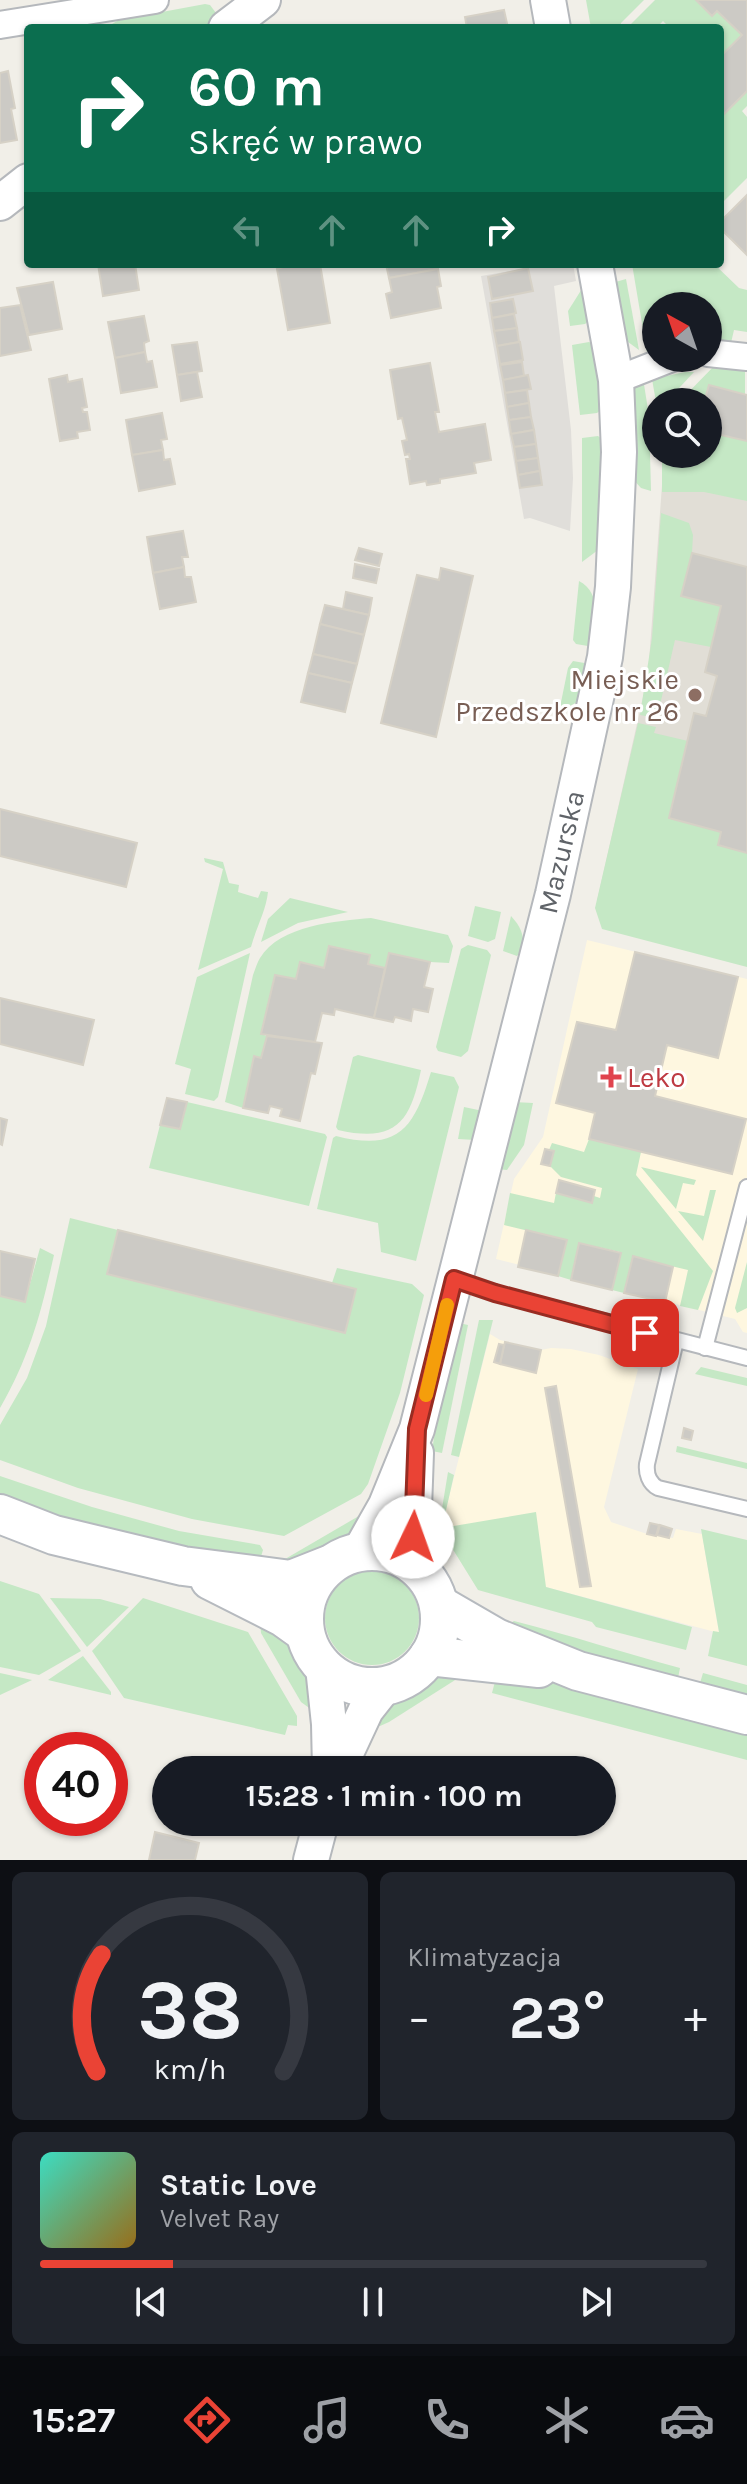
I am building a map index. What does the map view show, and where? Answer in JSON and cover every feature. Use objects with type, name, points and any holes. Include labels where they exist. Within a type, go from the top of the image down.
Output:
[{"type":"main road","points":[[0,1514],[54,1535],[183,1566],[291,1580],[345,1558],[392,1553],[420,1570],[439,1605],[437,1640],[417,1670],[402,1680],[385,1686],[351,1684],[336,1677],[315,1657],[304,1632],[303,1614],[307,1595],[316,1579],[345,1558]]},
{"type":"main road","points":[[183,1566],[283,1617],[304,1632]]},
{"type":"main road","points":[[439,1605],[496,1638],[578,1671],[747,1715]]},
{"type":"main road","points":[[429,1656],[578,1671]]},
{"type":"street","points":[[0,25],[155,0]]},
{"type":"street","points":[[231,24],[263,0]]},
{"type":"street","points":[[548,0],[552,24]]},
{"type":"street","points":[[0,203],[24,184]]},
{"type":"street","name":"Mazurska","points":[[345,1558],[386,1505],[417,1429],[553,894],[602,675],[613,587],[619,452],[616,380],[596,268]]},
{"type":"street","points":[[722,354],[747,357]]},
{"type":"street","points":[[616,380],[642,370]]},
{"type":"street","name":"Mazurska","points":[[417,1429],[413,1537],[420,1570]]},
{"type":"street","points":[[323,1667],[330,1756]]},
{"type":"street","points":[[345,1756],[366,1710],[385,1686]]},
{"type":"street","points":[[311,1860],[317,1836]]},
{"type":"lane","points":[[705,1348],[747,1187]]},
{"type":"lane","points":[[454,1279],[495,1293],[747,1358]]},
{"type":"lane","points":[[676,1341],[647,1464],[648,1477],[658,1488],[747,1509]]},
{"type":"shaded area","points":[[528,268],[574,268],[576,281],[554,286],[571,430],[573,478],[570,531],[530,518],[524,519],[481,276]]},
{"type":"shaded area","name":"Miejskie Przedszkole nr 26","points":[[663,472],[747,496],[747,939],[597,901],[648,675]]},
{"type":"shaded area","points":[[587,940],[747,979],[747,1333],[735,1319],[496,1259],[514,1179],[543,1137]]},
{"type":"shaded area","points":[[490,1334],[500,1340],[541,1350],[571,1349],[599,1355],[638,1369],[604,1507],[611,1522],[647,1534],[673,1538],[676,1529],[702,1534],[719,1633],[546,1587],[441,1529]]},
{"type":"green space","points":[[586,0],[644,0],[621,24],[590,24]]},
{"type":"green space","points":[[655,0],[696,0],[712,16],[717,11],[742,35],[724,53],[724,24],[666,24],[663,21],[660,24],[631,24]]},
{"type":"green space","points":[[205,4],[216,13],[211,24],[112,24],[119,20]]},
{"type":"green space","points":[[747,91],[747,106],[742,111],[747,117],[747,178],[724,201],[724,114]]},
{"type":"green space","points":[[633,268],[718,268],[739,288],[747,290],[747,332],[734,330],[730,347],[722,347],[722,292],[642,292],[642,323]]},
{"type":"green space","points":[[626,279],[639,350],[624,339],[612,283]]},
{"type":"green space","points":[[585,284],[591,319],[585,324],[570,326],[568,311]]},
{"type":"green space","points":[[589,342],[594,345],[602,409],[597,413],[580,415],[572,345]]},
{"type":"green space","points":[[722,364],[745,366],[745,394],[709,385],[708,388],[693,388],[708,372],[722,372]]},
{"type":"green space","points":[[694,372],[679,388],[654,388],[652,379]]},
{"type":"green space","points":[[643,378],[642,468],[650,468],[651,491],[641,488],[632,478],[632,388]]},
{"type":"green space","points":[[722,435],[747,441],[747,501],[704,492],[662,492],[662,468],[722,468]]},
{"type":"green space","points":[[598,436],[603,440],[598,550],[582,562],[582,438]]},
{"type":"green space","points":[[661,513],[689,523],[693,535],[692,553],[681,595],[721,606],[711,647],[675,640],[657,718],[640,715],[652,638]]},
{"type":"green space","points":[[579,581],[592,593],[595,601],[594,647],[576,644],[573,640]]},
{"type":"green space","points":[[573,661],[590,664],[581,700],[559,712],[568,668]]},
{"type":"green space","points":[[638,723],[656,727],[654,733],[688,741],[669,818],[721,832],[718,845],[747,853],[747,967],[602,929],[595,908]]},
{"type":"green space","points":[[204,858],[223,862],[229,883],[239,885],[238,892],[258,898],[261,891],[268,892],[251,947],[198,970],[223,869],[205,862]]},
{"type":"green space","points":[[290,898],[348,912],[298,923],[261,942],[268,919]]},
{"type":"green space","points":[[475,906],[501,912],[495,939],[488,942],[468,936]]},
{"type":"green space","points":[[511,916],[523,938],[524,948],[517,956],[503,951]]},
{"type":"green space","points":[[371,918],[448,935],[453,946],[449,963],[389,953],[385,968],[368,964],[370,955],[330,946],[324,968],[300,962],[296,979],[275,975],[261,1034],[267,1036],[261,1058],[254,1056],[243,1108],[225,1102],[253,975],[260,958],[281,938],[295,932],[326,923]]},
{"type":"green space","points":[[468,945],[487,950],[491,955],[468,1051],[461,1057],[438,1051],[436,1047],[461,949]]},
{"type":"green space","points":[[250,953],[218,1097],[214,1101],[185,1094],[191,1069],[175,1064],[197,977]]},
{"type":"green space","points":[[358,1055],[421,1070],[405,1116],[386,1131],[357,1133],[336,1127],[353,1057]]},
{"type":"green space","points":[[431,1072],[454,1077],[459,1087],[416,1261],[381,1252],[378,1223],[317,1209],[333,1138],[375,1141],[401,1131],[418,1108]]},
{"type":"green space","points":[[187,1102],[325,1134],[327,1137],[309,1206],[149,1168],[160,1125],[180,1129]]},
{"type":"green space","points":[[514,1102],[533,1103],[524,1145],[507,1170],[497,1169]]},
{"type":"green space","points":[[464,1107],[483,1111],[475,1140],[458,1139]]},
{"type":"green space","points":[[589,1139],[641,1152],[636,1175],[713,1271],[698,1310],[680,1306],[688,1270],[633,1257],[624,1293],[612,1290],[620,1252],[580,1243],[571,1280],[558,1276],[566,1240],[504,1225],[510,1193],[554,1203],[556,1193],[592,1203],[594,1196],[600,1198],[602,1188],[561,1177],[550,1166],[554,1152],[549,1150],[552,1143],[584,1152]]},
{"type":"green space","points":[[641,1167],[696,1180],[694,1185],[683,1183],[676,1209]]},
{"type":"green space","points":[[710,1190],[716,1190],[703,1241],[678,1211],[704,1216]]},
{"type":"green space","points":[[70,1218],[118,1230],[107,1274],[356,1289],[332,1283],[337,1268],[412,1284],[424,1295],[400,1393],[368,1484],[361,1494],[284,1536],[192,1519],[78,1488],[0,1460],[0,1425],[27,1378],[46,1326]]},
{"type":"green space","points":[[40,1248],[54,1255],[44,1296],[27,1352],[0,1408],[0,1296],[25,1302]]},
{"type":"green space","points":[[747,1262],[747,1308],[737,1313],[735,1308]]},
{"type":"green space","points":[[479,1320],[493,1320],[459,1457],[451,1455]]},
{"type":"green space","points":[[459,1323],[468,1325],[442,1453],[432,1451],[439,1405]]},
{"type":"green space","points":[[701,1367],[747,1378],[747,1386],[695,1374]]},
{"type":"green space","points":[[677,1446],[747,1463],[747,1469],[676,1452]]},
{"type":"green space","points":[[448,1472],[454,1475],[442,1528],[536,1512],[546,1587],[692,1627],[686,1650],[596,1627],[592,1622],[478,1590],[439,1527]]},
{"type":"green space","points":[[0,1476],[92,1507],[179,1531],[260,1545],[263,1550],[259,1563],[86,1527],[0,1497]]},
{"type":"green space","points":[[364,1513],[357,1532],[345,1541],[315,1558],[280,1562]]},
{"type":"green space","points":[[701,1529],[747,1540],[747,1666],[708,1656],[713,1631],[719,1632]]},
{"type":"green space","points":[[372,1571],[390,1575],[405,1585],[415,1600],[419,1618],[415,1636],[405,1651],[390,1661],[372,1665],[354,1661],[339,1651],[329,1636],[325,1618],[329,1600],[339,1585],[354,1575]]},
{"type":"green space","points":[[0,1581],[39,1594],[81,1651],[39,1675],[0,1667]]},
{"type":"green space","points":[[50,1598],[100,1599],[129,1607],[87,1647]]},
{"type":"green space","points":[[143,1598],[248,1632],[297,1716],[297,1726],[288,1725],[285,1735],[124,1698],[92,1651]]},
{"type":"green space","points":[[260,1621],[285,1630],[312,1676],[312,1710],[301,1702],[261,1633]]},
{"type":"green space","points":[[514,1621],[680,1668],[678,1678],[548,1648],[509,1624]]},
{"type":"green space","points":[[83,1656],[111,1692],[111,1695],[48,1680]]},
{"type":"green space","points":[[0,1673],[32,1680],[0,1695]]},
{"type":"green space","points":[[443,1673],[463,1675],[389,1722],[370,1726],[389,1702]]},
{"type":"green space","points":[[703,1673],[747,1685],[747,1699],[700,1683]]},
{"type":"green space","points":[[497,1674],[561,1685],[747,1734],[747,1760],[492,1693]]},
{"type":"building","points":[[696,0],[747,0],[747,91],[724,114],[724,53],[742,35],[717,11],[712,16]]},
{"type":"building","points":[[504,10],[507,24],[466,24],[465,17]]},
{"type":"building","points":[[8,71],[17,140],[0,143],[0,73]]},
{"type":"building","points":[[747,195],[747,255],[724,232],[724,218]]},
{"type":"building","points":[[99,268],[136,268],[139,290],[103,296]]},
{"type":"building","points":[[321,268],[330,323],[288,330],[277,269]]},
{"type":"building","points":[[387,268],[438,269],[389,278]]},
{"type":"building","points":[[528,268],[533,291],[492,299],[488,277]]},
{"type":"building","points":[[438,269],[441,308],[391,318],[386,294],[392,292],[389,278]]},
{"type":"building","points":[[53,282],[62,329],[29,335],[17,288]]},
{"type":"building","points":[[513,299],[516,313],[492,318],[490,303]]},
{"type":"building","points":[[20,305],[31,350],[0,356],[0,308]]},
{"type":"building","points":[[514,314],[517,328],[494,331],[492,318]]},
{"type":"building","points":[[144,316],[149,341],[144,343],[145,352],[115,358],[108,322]]},
{"type":"building","points":[[517,328],[519,342],[497,346],[494,331]]},
{"type":"building","points":[[197,342],[202,371],[177,375],[172,345]]},
{"type":"building","points":[[520,342],[523,360],[500,364],[497,346]]},
{"type":"building","points":[[145,352],[147,362],[152,361],[157,387],[121,393],[115,358]]},
{"type":"building","points":[[522,362],[524,376],[503,380],[500,365]]},
{"type":"building","points":[[430,363],[439,412],[435,412],[439,432],[485,424],[491,460],[474,463],[476,473],[440,479],[440,483],[427,485],[426,481],[410,484],[406,459],[410,459],[409,454],[405,455],[402,441],[407,440],[402,418],[398,419],[390,370]]},
{"type":"building","points":[[197,372],[202,397],[181,401],[177,375]]},
{"type":"building","points":[[67,375],[68,382],[82,379],[87,407],[82,408],[83,412],[87,412],[90,430],[77,432],[78,438],[60,441],[49,379]]},
{"type":"building","points":[[528,375],[531,389],[505,393],[503,380]]},
{"type":"building","points":[[722,388],[747,395],[747,441],[722,435]]},
{"type":"building","points":[[527,390],[529,403],[507,407],[505,393]]},
{"type":"building","points":[[529,403],[531,417],[509,420],[507,407]]},
{"type":"building","points":[[162,413],[167,439],[161,440],[163,450],[132,455],[126,420]]},
{"type":"building","points":[[531,417],[534,430],[511,434],[509,420]]},
{"type":"building","points":[[534,430],[536,444],[514,447],[511,434]]},
{"type":"building","points":[[536,444],[538,458],[516,461],[514,447]]},
{"type":"building","points":[[163,450],[164,460],[170,459],[175,484],[139,491],[132,455]]},
{"type":"building","points":[[538,458],[540,471],[518,475],[516,461]]},
{"type":"building","points":[[540,471],[542,485],[520,488],[518,475]]},
{"type":"building","points":[[183,531],[188,557],[182,557],[184,567],[153,573],[147,537]]},
{"type":"building","points":[[359,548],[382,554],[379,566],[355,560]]},
{"type":"building","points":[[692,553],[747,567],[747,853],[718,845],[721,832],[669,818],[694,713],[706,716],[717,676],[705,672],[721,606],[681,596]]},
{"type":"building","points":[[355,564],[379,569],[376,583],[353,578]]},
{"type":"building","points":[[184,567],[185,577],[191,577],[196,602],[160,609],[153,573]]},
{"type":"building","points":[[441,568],[473,576],[436,737],[381,723],[417,575],[439,580]]},
{"type":"building","points":[[346,592],[372,598],[369,615],[343,609]]},
{"type":"building","points":[[325,605],[369,615],[364,635],[320,624]]},
{"type":"building","points":[[320,624],[364,635],[357,664],[313,654]]},
{"type":"building","points":[[313,654],[357,664],[352,683],[308,673]]},
{"type":"building","points":[[308,673],[352,683],[345,712],[301,702]]},
{"type":"building","points":[[0,809],[137,843],[126,887],[0,856]]},
{"type":"building","points":[[329,946],[370,955],[368,964],[385,968],[374,1018],[335,1009],[334,1015],[322,1013],[315,1042],[261,1034],[275,975],[296,979],[300,962],[324,968]]},
{"type":"building","name":"Leko","points":[[635,952],[738,977],[718,1058],[667,1045],[655,1096],[746,1119],[732,1174],[589,1139],[595,1113],[556,1103],[577,1022],[616,1030]]},
{"type":"building","points":[[389,953],[430,962],[424,987],[433,989],[428,1012],[413,1009],[411,1021],[395,1017],[393,1022],[374,1018]]},
{"type":"building","points":[[0,998],[94,1020],[83,1065],[0,1044]]},
{"type":"building","points":[[267,1036],[322,1043],[315,1074],[311,1073],[300,1121],[280,1116],[282,1109],[270,1106],[268,1113],[243,1108],[254,1056],[261,1058]]},
{"type":"building","points":[[167,1098],[187,1102],[180,1129],[160,1125]]},
{"type":"building","points":[[0,1118],[7,1120],[2,1145],[0,1144]]},
{"type":"building","points":[[545,1149],[554,1151],[550,1166],[541,1164]]},
{"type":"building","points":[[559,1180],[595,1190],[592,1203],[556,1193]]},
{"type":"building","points":[[118,1230],[356,1289],[345,1333],[107,1274]]},
{"type":"building","points":[[526,1230],[567,1240],[558,1276],[518,1267]]},
{"type":"building","points":[[579,1243],[621,1253],[612,1290],[571,1280]]},
{"type":"building","points":[[0,1251],[35,1259],[25,1302],[0,1296]]},
{"type":"building","points":[[633,1256],[673,1267],[665,1302],[624,1293]]},
{"type":"building","points":[[505,1342],[541,1350],[536,1373],[500,1364]]},
{"type":"building","points":[[499,1344],[504,1345],[500,1364],[494,1362]]},
{"type":"building","points":[[556,1386],[591,1586],[580,1587],[545,1388]]},
{"type":"building","points":[[684,1428],[693,1431],[691,1440],[682,1438]]},
{"type":"building","points":[[650,1523],[659,1525],[656,1536],[647,1534]]},
{"type":"building","points":[[660,1525],[672,1529],[669,1538],[657,1535]]},
{"type":"building","points":[[154,1836],[171,1836],[199,1843],[195,1860],[149,1860]]},
{"type":"slow traffic","points":[[426,1395],[447,1305]]},
{"type":"place","name":"Miejskie Przedszkole nr 26","points":[[695,695]]},
{"type":"place","name":"Leko","points":[[611,1077]]},
{"type":"route","points":[[413,1537],[417,1429],[454,1279],[645,1333]]}]
